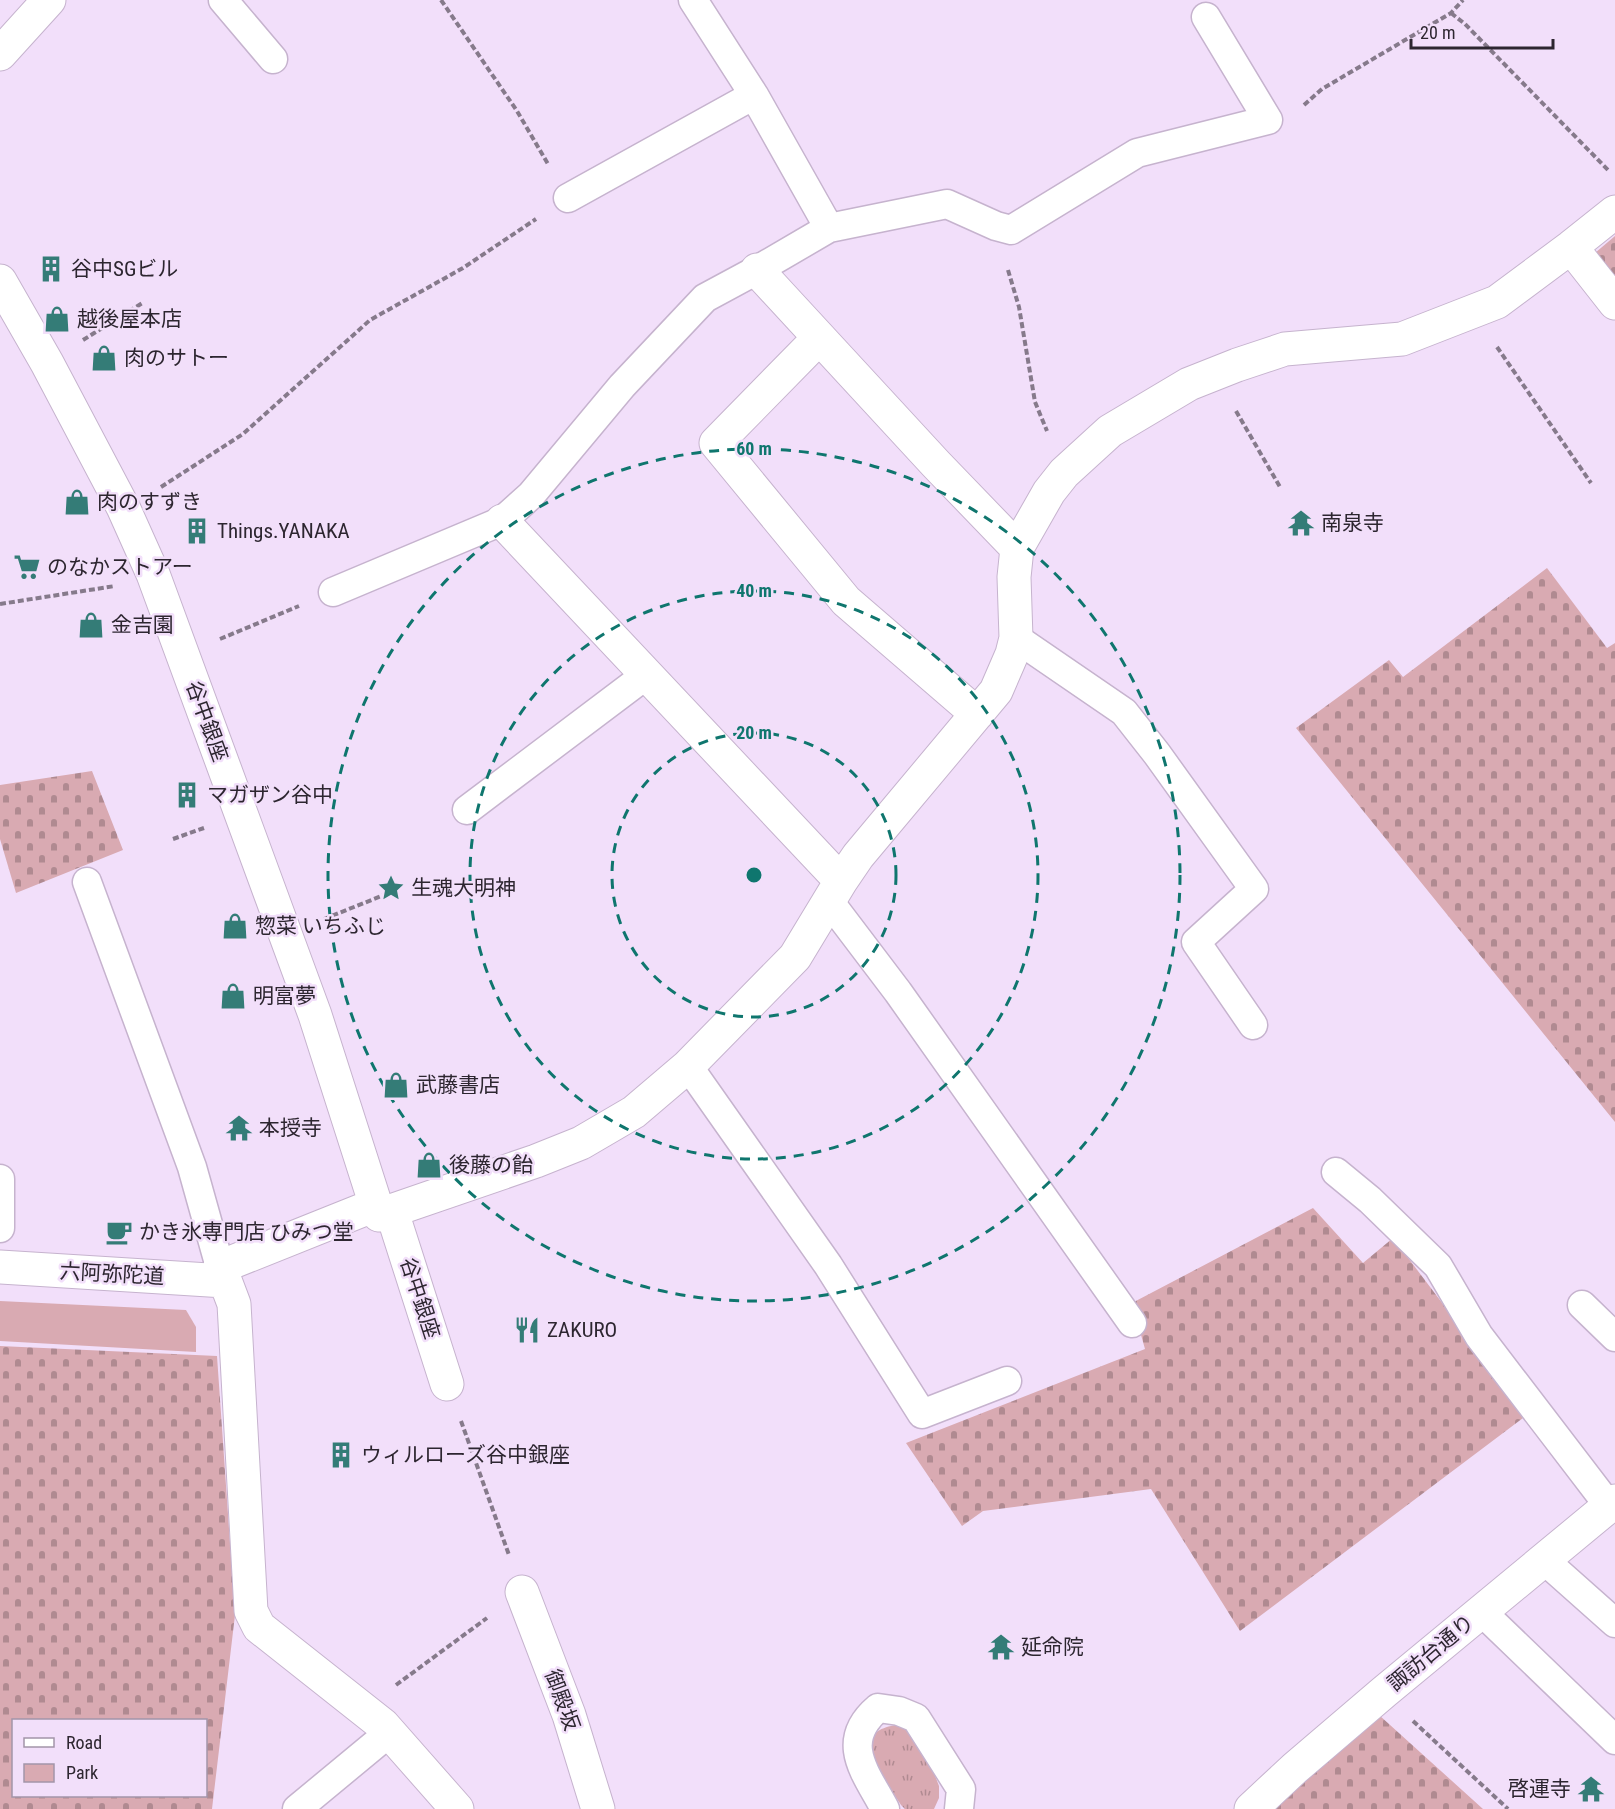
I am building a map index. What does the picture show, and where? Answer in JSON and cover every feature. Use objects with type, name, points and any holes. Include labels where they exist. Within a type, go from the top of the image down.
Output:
[{"type":"street","points":[[0,53],[48,0]]},
{"type":"street","points":[[457,1809],[383,1725],[259,1627],[251,1611],[234,1304],[222,1274],[382,1211],[536,1161],[581,1143],[634,1112],[688,1066],[795,957],[858,856],[996,691],[1012,654],[1016,638],[1014,577],[1017,548],[1049,492],[1064,473],[1110,431],[1189,384],[1285,349],[1402,339],[1497,302],[1615,212]]},
{"type":"street","points":[[1571,247],[1615,303]]},
{"type":"street","points":[[757,270],[1017,548]]},
{"type":"street","name":"谷中銀座","points":[[0,281],[47,363],[123,507],[153,574],[315,1015],[382,1211],[447,1384]]},
{"type":"street","points":[[819,338],[716,444],[846,601],[977,714]]},
{"type":"street","points":[[502,521],[646,675],[835,891]]},
{"type":"street","name":"六阿弥陀道","points":[[0,1267],[222,1274]]},
{"type":"street","name":"諏訪台通り","points":[[1251,1809],[1295,1768],[1543,1559],[1612,1504]]},
{"type":"street","name":"御殿坂","points":[[522,1592],[569,1714],[598,1809]]},
{"type":"lane","points":[[223,0],[273,58]]},
{"type":"lane","points":[[693,0],[754,94],[829,228]]},
{"type":"lane","points":[[333,592],[502,521],[531,495],[622,386],[705,298],[829,228],[947,204],[996,226],[1011,230],[1137,153],[1268,120],[1206,17]]},
{"type":"lane","points":[[568,198],[754,94]]},
{"type":"lane","points":[[1016,638],[1124,712],[1254,889],[1196,942],[1253,1025]]},
{"type":"lane","points":[[467,810],[646,675]]},
{"type":"lane","points":[[87,882],[192,1167],[222,1274]]},
{"type":"lane","points":[[835,891],[898,992],[1132,1323]]},
{"type":"lane","points":[[688,1066],[828,1265],[922,1414],[1006,1382]]},
{"type":"lane","points":[[1336,1172],[1370,1200],[1438,1266],[1479,1336],[1612,1504]]},
{"type":"lane","points":[[0,1179],[0,1228]]},
{"type":"lane","points":[[1582,1305],[1615,1336]]},
{"type":"lane","points":[[1543,1559],[1615,1623]]},
{"type":"lane","points":[[1482,1612],[1615,1740]]},
{"type":"lane","points":[[885,1809],[859,1760],[857,1739],[865,1719],[878,1708],[899,1711],[916,1718],[961,1790],[959,1809]]},
{"type":"lane","points":[[297,1809],[390,1732]]},
{"type":"path","points":[[123,507],[165,484],[243,434],[370,320],[463,268],[568,198],[517,111],[441,0]]},
{"type":"path","points":[[1268,120],[1294,114],[1322,89],[1451,13],[1462,0]]},
{"type":"path","points":[[1451,13],[1466,24],[1615,177]]},
{"type":"path","points":[[996,226],[1019,307],[1035,402],[1064,473]]},
{"type":"path","points":[[47,363],[144,302]]},
{"type":"path","points":[[1473,311],[1591,483]]},
{"type":"path","points":[[1214,374],[1280,488]]},
{"type":"path","points":[[0,604],[122,585],[153,574]]},
{"type":"path","points":[[183,655],[333,592]]},
{"type":"path","points":[[285,935],[384,895]]},
{"type":"path","points":[[393,1687],[522,1592],[447,1384]]},
{"type":"path","points":[[1408,1716],[1508,1809]]},
{"type":"green space","points":[[1615,236],[1615,279],[1595,253]]},
{"type":"green space","points":[[1547,568],[1607,648],[1615,643],[1615,1122],[1296,728],[1389,660],[1403,677]]},
{"type":"green space","points":[[92,771],[123,850],[16,893],[0,839],[0,785]]},
{"type":"green space","points":[[1313,1208],[1363,1263],[1393,1238],[1527,1415],[1240,1631],[1151,1489],[983,1511],[962,1526],[906,1443],[1145,1349],[1132,1303]]},
{"type":"green space","points":[[0,1301],[186,1310],[196,1327],[196,1352],[0,1341]]},
{"type":"green space","points":[[0,1346],[217,1356],[235,1615],[212,1809],[0,1809]]},
{"type":"green space","points":[[1379,1715],[1483,1809],[1274,1809]]},
{"type":"green space","points":[[898,1725],[907,1730],[934,1773],[939,1786],[939,1798],[934,1809],[905,1809],[870,1751],[870,1741],[875,1733]]},
{"type":"place","name":"谷中SGビル","points":[[51,269]]},
{"type":"place","name":"越後屋本店","points":[[57,319]]},
{"type":"place","name":"肉のサトー","points":[[104,358]]},
{"type":"place","name":"肉のすずき","points":[[77,502]]},
{"type":"place","name":"南泉寺","points":[[1301,523]]},
{"type":"place","name":"Things.YANAKA","points":[[197,531]]},
{"type":"place","name":"のなかストアー","points":[[27,567]]},
{"type":"place","name":"金吉園","points":[[91,625]]},
{"type":"place","name":"マガザン谷中","points":[[187,795]]},
{"type":"place","name":"生魂大明神","points":[[391,888]]},
{"type":"place","name":"惣菜 いちふじ","points":[[235,926]]},
{"type":"place","name":"明富夢","points":[[233,996]]},
{"type":"place","name":"武藤書店","points":[[396,1085]]},
{"type":"place","name":"本授寺","points":[[239,1128]]},
{"type":"place","name":"後藤の飴","points":[[429,1165]]},
{"type":"place","name":"かき氷専門店 ひみつ堂","points":[[119,1232]]},
{"type":"place","name":"ZAKURO","points":[[527,1330]]},
{"type":"place","name":"ウィルローズ谷中銀座","points":[[341,1455]]},
{"type":"place","name":"延命院","points":[[1001,1647]]},
{"type":"place","name":"啓運寺","points":[[1591,1789]]}]
